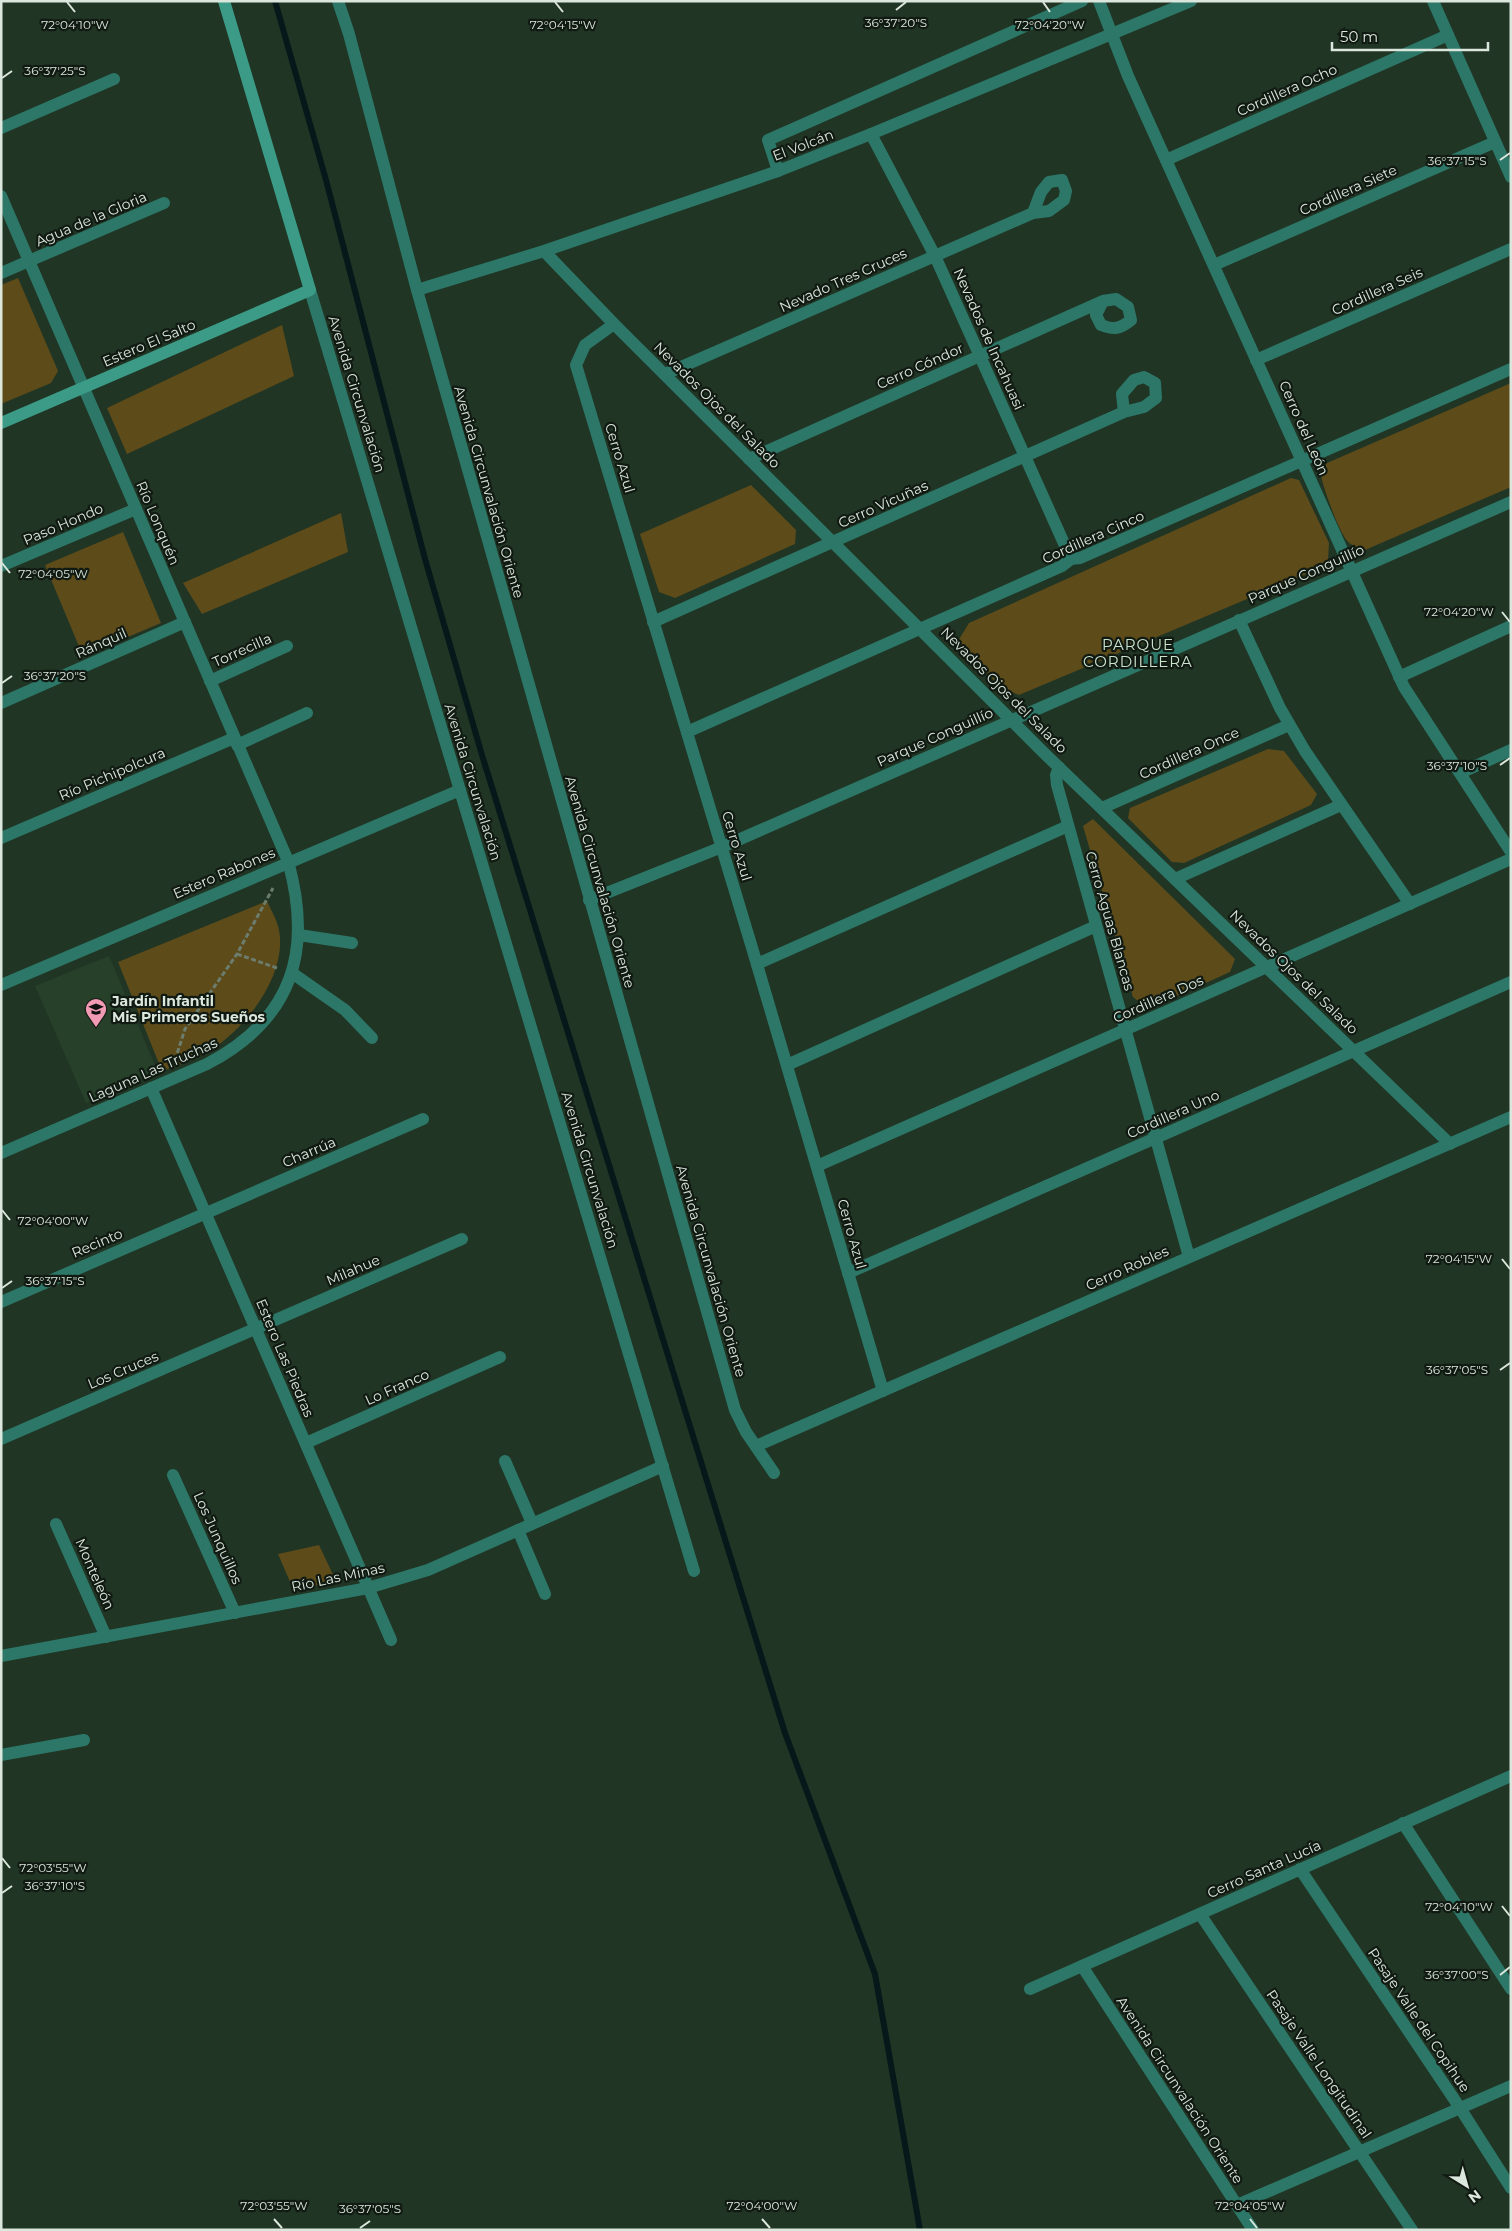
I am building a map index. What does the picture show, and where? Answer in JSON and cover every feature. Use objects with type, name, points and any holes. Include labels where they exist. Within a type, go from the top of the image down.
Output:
[{"type":"street","name":"Avenida Circunvalación","points":[[224,1],[694,1571]]},
{"type":"street","points":[[338,1],[352,44],[417,290]]},
{"type":"street","name":"El Volcán","points":[[778,171],[768,140],[1082,1]]},
{"type":"street","name":"Cerro del León","points":[[1099,1],[1111,34],[1166,160],[1399,677],[1511,852]]},
{"type":"street","name":"El Volcán","points":[[417,290],[544,251],[778,171],[1191,1]]},
{"type":"street","points":[[1433,1],[1511,177]]},
{"type":"street","name":"Cordillera Ocho","points":[[1166,160],[1448,35]]},
{"type":"street","points":[[1,128],[114,79]]},
{"type":"street","name":"Nevados de Incahuasi","points":[[871,134],[935,256],[1071,559]]},
{"type":"street","name":"Cordillera Siete","points":[[1214,265],[1495,142]]},
{"type":"street","name":"Río Lonquén","points":[[1,196],[288,862]]},
{"type":"street","name":"Agua de la Gloria","points":[[1,273],[164,203]]},
{"type":"street","name":"Nevado Tres Cruces","points":[[665,374],[1033,213]]},
{"type":"street","name":"Cordillera Seis","points":[[1256,360],[1511,249]]},
{"type":"street","name":"Nevados Ojos del Salado","points":[[544,251],[614,324],[1059,767],[1450,1144]]},
{"type":"street","name":"Estero El Salto","points":[[1,423],[310,290]]},
{"type":"street","name":"Avenida Circunvalación Oriente","points":[[417,290],[735,1410],[746,1432],[774,1473]]},
{"type":"street","name":"Cerro Cóndor","points":[[750,459],[1102,300]]},
{"type":"street","name":"Cerro Azul","points":[[614,324],[585,345],[576,365],[757,964],[882,1391]]},
{"type":"street","name":"Cordillera Cinco","points":[[687,732],[1062,566],[1071,559],[1080,558],[1511,370]]},
{"type":"street","name":"Cerro Vicuñas","points":[[654,622],[1124,412]]},
{"type":"street","name":"Parque Conguillío","points":[[589,900],[722,847],[1351,570],[1511,502]]},
{"type":"street","name":"Paso Hondo","points":[[1,566],[136,509]]},
{"type":"street","points":[[1239,620],[1289,724],[1341,805],[1410,904]]},
{"type":"street","name":"Ránquil","points":[[1,703],[185,622]]},
{"type":"street","points":[[1399,677],[1511,626]]},
{"type":"street","name":"Torrecilla","points":[[210,681],[287,646]]},
{"type":"street","name":"Río Pichipolcura","points":[[1,838],[307,713]]},
{"type":"street","name":"Cordillera Once","points":[[1102,808],[1289,724]]},
{"type":"street","points":[[1460,773],[1511,750]]},
{"type":"street","name":"Cerro Aguas Blancas","points":[[1059,767],[1056,774],[1057,785],[1189,1258]]},
{"type":"street","name":"Estero Rabones","points":[[1,985],[460,790]]},
{"type":"street","points":[[1175,879],[1341,805]]},
{"type":"street","points":[[757,964],[1068,826]]},
{"type":"street","name":"Cordillera Dos","points":[[816,1166],[1511,859]]},
{"type":"street","name":"Laguna Las Truchas","points":[[1,1153],[226,1054],[243,1042],[260,1026],[284,993],[297,954],[299,935],[297,899],[288,862]]},
{"type":"street","points":[[787,1065],[1096,926]]},
{"type":"street","points":[[299,935],[352,943]]},
{"type":"street","points":[[292,973],[345,1010],[372,1038]]},
{"type":"street","name":"Cordillera Uno","points":[[848,1273],[1511,982]]},
{"type":"street","name":"Estero Las Piedras","points":[[151,1088],[391,1640]]},
{"type":"street","name":"Cerro Robles","points":[[756,1446],[1511,1117]]},
{"type":"street","name":"Charrúa","points":[[206,1213],[423,1119]]},
{"type":"street","name":"Recinto","points":[[1,1302],[206,1213]]},
{"type":"street","name":"Milahue","points":[[256,1328],[462,1239]]},
{"type":"street","name":"Los Cruces","points":[[1,1439],[256,1328]]},
{"type":"street","name":"Lo Franco","points":[[306,1443],[500,1358]]},
{"type":"street","points":[[505,1461],[532,1523]]},
{"type":"street","name":"Río Las Minas","points":[[1,1656],[368,1588],[428,1570],[663,1466]]},
{"type":"street","name":"Los Junquillos","points":[[173,1475],[235,1613]]},
{"type":"street","name":"Monteleón","points":[[56,1524],[106,1637]]},
{"type":"street","points":[[518,1530],[545,1594]]},
{"type":"street","points":[[1,1755],[84,1740]]},
{"type":"street","name":"Cerro Santa Lucía","points":[[1030,1989],[1510,1777]]},
{"type":"street","points":[[1403,1823],[1511,1988]]},
{"type":"street","name":"Pasaje Valle del Copihue","points":[[1300,1870],[1460,2108],[1511,2188]]},
{"type":"street","name":"Pasaje Valle Longitudinal","points":[[1200,1914],[1412,2230]]},
{"type":"street","name":"Avenida Circunvalación Oriente","points":[[1082,1966],[1253,2230]]},
{"type":"street","points":[[1237,2205],[1359,2150],[1511,2086]]},
{"type":"path","points":[[169,1080],[185,1029],[237,954],[274,887]]},
{"type":"path","points":[[237,954],[292,973]]},
{"type":"shaded area","points":[[18,278],[58,371],[51,383],[1,404],[1,285]]},
{"type":"shaded area","points":[[282,325],[294,376],[127,454],[107,408]]},
{"type":"shaded area","points":[[1511,383],[1511,487],[1365,550],[1356,548],[1349,543],[1338,525],[1320,472],[1327,463]]},
{"type":"shaded area","points":[[1291,478],[1299,480],[1329,543],[1328,560],[1323,567],[1019,695],[1001,688],[958,641],[969,623]]},
{"type":"shaded area","points":[[751,485],[796,530],[795,544],[675,598],[659,592],[640,534]]},
{"type":"shaded area","points":[[341,513],[348,552],[202,614],[183,583]]},
{"type":"shaded area","points":[[123,532],[161,623],[83,656],[45,565]]},
{"type":"shaded area","points":[[1268,749],[1284,751],[1317,794],[1311,805],[1184,863],[1172,862],[1128,818],[1130,808]]},
{"type":"shaded area","points":[[1093,819],[1235,959],[1230,972],[1148,1009],[1133,997],[1083,826]]},
{"type":"shaded area","points":[[267,901],[278,926],[280,948],[277,966],[270,984],[260,1001],[247,1018],[219,1045],[199,1057],[162,1071],[118,962]]},
{"type":"shaded area","name":"Jardín Infantil Mis Primeros Sueños","points":[[109,956],[157,1070],[86,1103],[35,986]]},
{"type":"shaded area","points":[[319,1545],[336,1581],[294,1591],[278,1554]]},
{"type":"waterway","points":[[275,1],[326,180],[425,559],[482,755],[785,1733],[875,1974],[920,2230]]},
{"type":"place","name":"Jardín Infantil Mis Primeros Sueños","points":[[96,1028]]},
{"type":"district","name":"PARQUE CORDILLERA","points":[[1138,652]]}]
